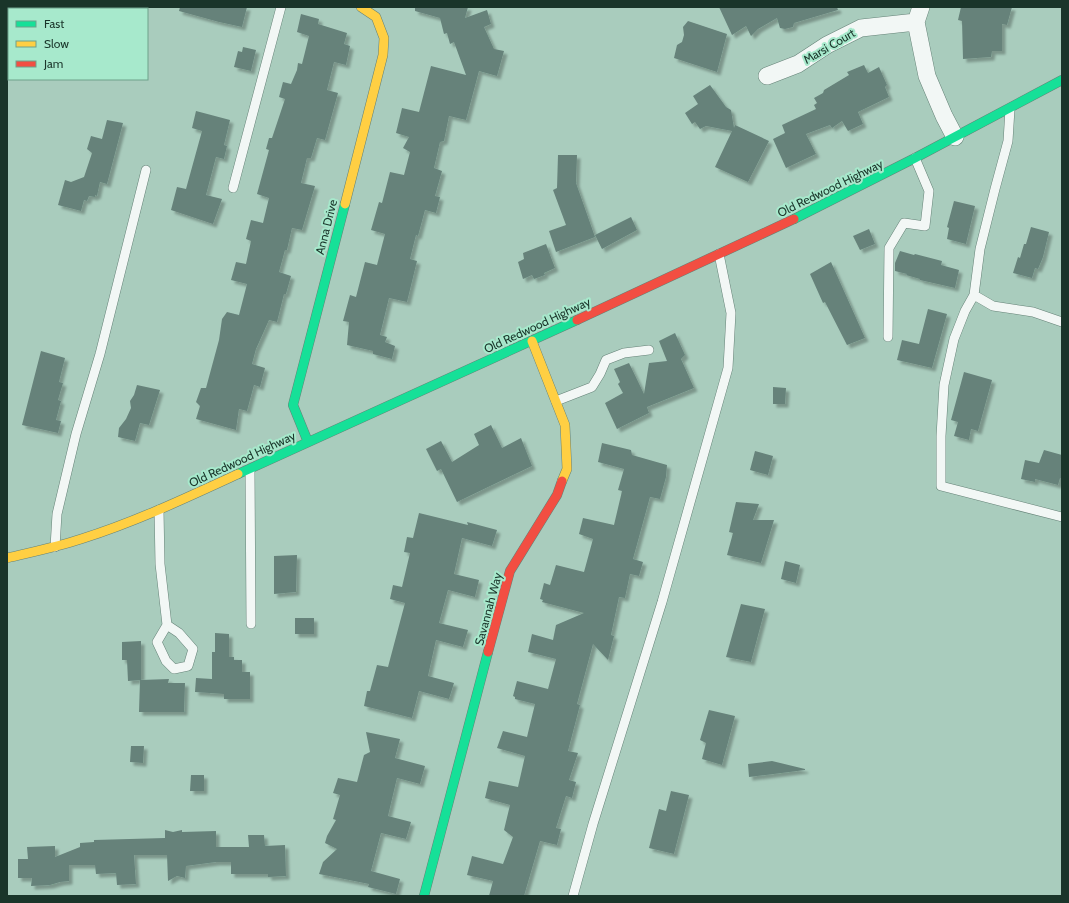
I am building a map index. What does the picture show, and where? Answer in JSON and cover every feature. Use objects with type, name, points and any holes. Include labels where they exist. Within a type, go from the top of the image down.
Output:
[{"type":"main road","name":"Anna Drive","points":[[308,442],[293,405],[383,55],[384,38],[376,18],[361,7]]},
{"type":"main road","name":"Old Redwood Highway","points":[[7,558],[82,539],[158,510],[250,469],[532,341],[817,208],[916,158],[1062,80]]},
{"type":"main road","name":"Savannah Way","points":[[424,896],[510,571],[557,495],[567,469],[565,425],[532,341]]},
{"type":"street","name":"Marsi Court","points":[[767,76],[798,64],[827,45],[861,28],[918,15]]},
{"type":"street","points":[[918,15],[927,76],[944,116],[956,137]]},
{"type":"lane","points":[[233,188],[281,7]]},
{"type":"lane","points":[[1010,108],[1008,141],[994,189],[980,249],[974,295],[965,311],[954,339],[944,385],[941,436],[942,486],[1062,517]]},
{"type":"lane","points":[[888,337],[889,248],[904,223],[925,226],[929,191],[916,158]]},
{"type":"lane","points":[[55,547],[57,514],[76,434],[100,354],[146,170]]},
{"type":"lane","points":[[573,896],[593,824],[662,602],[728,368],[731,313],[719,254]]},
{"type":"lane","points":[[974,295],[993,306],[1033,312],[1062,322]]},
{"type":"lane","points":[[556,401],[592,387],[606,360],[624,353],[649,350]]},
{"type":"lane","points":[[250,469],[251,624]]},
{"type":"lane","points":[[158,510],[160,564],[167,626],[157,642],[166,661],[174,669],[188,666],[193,649],[179,632],[167,626]]},
{"type":"building","points":[[180,7],[247,7],[242,27],[179,11]]},
{"type":"building","points":[[415,7],[468,7],[465,18],[487,10],[491,24],[484,27],[494,49],[504,51],[497,76],[479,71],[466,120],[449,116],[444,141],[440,142],[434,168],[442,171],[435,196],[440,197],[436,213],[425,210],[418,236],[416,235],[410,259],[417,261],[407,302],[389,298],[380,335],[387,337],[385,342],[395,346],[392,359],[373,354],[373,351],[347,345],[349,322],[343,321],[350,295],[356,297],[365,262],[377,265],[385,234],[371,230],[379,202],[382,203],[390,172],[404,175],[410,152],[403,148],[409,137],[396,133],[402,108],[419,112],[431,66],[466,75],[454,42],[450,44],[447,33],[444,34],[440,18],[415,11]]},
{"type":"building","points":[[719,7],[837,7],[838,10],[794,23],[793,27],[785,29],[780,28],[777,18],[758,29],[751,36],[746,26],[732,35]]},
{"type":"building","points":[[961,7],[1012,7],[1007,25],[1002,24],[1002,51],[992,51],[991,57],[963,59],[962,21],[958,20]]},
{"type":"building","points":[[301,14],[319,19],[318,24],[347,33],[344,44],[350,46],[346,65],[334,62],[327,90],[338,93],[325,140],[317,138],[311,158],[307,158],[301,183],[315,186],[302,230],[292,228],[287,250],[285,250],[279,272],[291,276],[286,294],[284,294],[277,322],[269,320],[256,349],[252,364],[265,368],[260,387],[254,385],[247,411],[239,409],[236,430],[196,419],[200,406],[196,402],[201,388],[206,388],[219,340],[222,319],[227,312],[239,315],[247,284],[231,280],[236,262],[246,264],[251,241],[246,239],[251,220],[263,223],[269,198],[257,194],[269,150],[266,149],[269,138],[272,138],[285,99],[279,97],[283,82],[291,84],[297,70],[298,63],[302,64],[309,36],[297,32]]},
{"type":"building","points":[[688,21],[727,34],[717,72],[674,58],[677,45],[682,42],[684,35],[683,27]]},
{"type":"building","points":[[243,47],[256,50],[251,71],[234,67],[238,51],[242,52]]},
{"type":"building","points":[[864,65],[868,73],[879,67],[887,85],[885,87],[889,97],[858,112],[863,124],[848,131],[842,121],[832,128],[830,125],[806,134],[816,154],[786,168],[773,139],[785,133],[782,125],[816,109],[814,105],[817,103],[814,98],[849,75],[847,72]]},
{"type":"building","points":[[710,85],[726,107],[731,110],[734,128],[735,125],[769,141],[748,182],[715,167],[732,131],[706,126],[700,129],[695,122],[692,124],[685,113],[698,104],[693,96]]},
{"type":"building","points":[[196,111],[230,120],[224,145],[227,146],[224,159],[216,157],[206,195],[222,199],[213,224],[171,210],[177,187],[186,189],[202,131],[192,128]]},
{"type":"building","points":[[107,120],[123,123],[107,184],[100,182],[97,196],[89,196],[87,201],[84,200],[81,211],[58,205],[65,180],[71,182],[84,177],[92,153],[87,149],[91,136],[102,139]]},
{"type":"building","points":[[558,155],[577,155],[576,183],[595,237],[556,252],[549,231],[566,225],[553,190],[557,188]]},
{"type":"building","points":[[954,201],[975,206],[966,244],[947,239],[949,228],[947,227]]},
{"type":"building","points":[[631,217],[637,230],[602,249],[595,235]]},
{"type":"building","points":[[1031,227],[1049,232],[1043,257],[1038,269],[1035,268],[1032,278],[1013,273],[1018,257],[1020,258],[1024,244],[1026,244]]},
{"type":"building","points":[[869,229],[875,244],[860,250],[853,236]]},
{"type":"building","points":[[546,244],[555,268],[544,273],[545,275],[534,279],[532,275],[523,279],[518,262],[524,259],[523,253]]},
{"type":"building","points":[[900,251],[942,261],[941,265],[959,270],[955,288],[920,280],[906,275],[907,274],[895,271],[895,263]]},
{"type":"building","points":[[831,262],[865,338],[847,345],[825,302],[823,303],[810,274]]},
{"type":"building","points":[[928,309],[947,314],[932,368],[897,360],[902,340],[919,344]]},
{"type":"building","points":[[675,333],[685,355],[681,359],[694,388],[647,407],[649,413],[617,429],[605,403],[623,393],[618,384],[620,382],[614,369],[629,363],[644,394],[649,363],[667,361],[659,341]]},
{"type":"building","points":[[41,351],[65,358],[59,382],[63,383],[58,400],[61,401],[56,420],[61,421],[58,433],[22,425]]},
{"type":"building","points":[[964,372],[992,380],[978,431],[971,429],[969,440],[954,436],[958,422],[951,420]]},
{"type":"building","points":[[137,385],[160,390],[149,425],[140,423],[135,441],[118,437],[119,428],[126,419],[131,408],[130,401],[134,395]]},
{"type":"building","points":[[773,387],[786,388],[785,404],[773,404]]},
{"type":"building","points":[[491,425],[502,448],[521,438],[532,466],[457,502],[441,469],[437,471],[426,449],[441,441],[452,462],[479,445],[474,434]]},
{"type":"building","points":[[602,443],[631,450],[632,455],[667,465],[666,477],[660,499],[650,497],[633,559],[643,562],[639,576],[630,574],[625,598],[619,597],[611,635],[614,636],[608,660],[593,644],[577,704],[580,705],[568,751],[578,753],[569,780],[576,782],[572,798],[566,796],[556,828],[561,829],[557,845],[540,841],[524,896],[489,896],[493,881],[467,875],[472,856],[503,864],[513,837],[504,830],[510,805],[485,798],[489,781],[518,787],[525,756],[497,748],[503,731],[527,737],[535,704],[515,699],[513,696],[517,681],[548,689],[556,659],[528,652],[532,634],[553,640],[556,625],[584,613],[542,602],[543,600],[540,599],[544,583],[550,585],[556,565],[584,572],[593,539],[579,534],[583,518],[614,525],[622,491],[618,490],[624,469],[598,462]]},
{"type":"building","points":[[1044,450],[1062,455],[1062,478],[1060,478],[1058,485],[1035,479],[1035,482],[1021,479],[1025,460],[1039,463]]},
{"type":"building","points":[[755,451],[773,456],[768,475],[750,470]]},
{"type":"building","points":[[736,502],[759,504],[753,520],[774,520],[761,563],[727,555],[733,533],[729,532]]},
{"type":"building","points":[[419,513],[468,525],[467,522],[497,530],[492,546],[462,538],[454,574],[479,580],[475,597],[448,590],[439,623],[468,630],[463,647],[436,640],[428,676],[454,683],[449,699],[419,691],[412,718],[364,706],[367,691],[370,691],[377,665],[388,667],[405,603],[390,599],[393,585],[402,587],[410,553],[404,552],[407,537],[413,538]]},
{"type":"building","points":[[297,555],[296,592],[274,594],[274,556]]},
{"type":"building","points":[[785,561],[800,565],[796,583],[781,579]]},
{"type":"building","points":[[741,604],[765,609],[751,662],[726,657]]},
{"type":"building","points":[[295,618],[314,618],[314,634],[295,634]]},
{"type":"building","points":[[215,633],[229,634],[229,657],[234,657],[234,660],[242,660],[242,672],[250,672],[250,699],[224,699],[224,694],[195,692],[196,678],[212,679],[212,652],[215,652]]},
{"type":"building","points":[[141,641],[141,680],[169,679],[168,683],[185,683],[184,712],[139,712],[140,680],[128,681],[127,660],[122,660],[122,642]]},
{"type":"building","points":[[709,710],[735,716],[722,765],[702,759],[706,743],[700,740]]},
{"type":"building","points":[[366,732],[400,739],[395,758],[425,766],[420,784],[397,778],[388,816],[411,822],[406,839],[381,833],[371,871],[400,879],[396,894],[368,887],[369,884],[319,874],[323,862],[337,849],[325,843],[327,836],[336,820],[333,819],[340,795],[333,793],[338,778],[357,782],[364,755],[370,752]]},
{"type":"building","points":[[131,746],[144,746],[143,763],[130,762]]},
{"type":"building","points":[[772,761],[805,770],[749,777],[748,764]]},
{"type":"building","points":[[191,775],[204,775],[204,791],[190,791]]},
{"type":"building","points":[[671,791],[689,795],[674,854],[649,848],[659,809],[666,811]]},
{"type":"building","points":[[165,830],[173,832],[182,830],[182,832],[216,831],[216,847],[249,847],[248,835],[264,835],[265,846],[285,845],[286,876],[268,877],[268,874],[231,874],[231,862],[216,862],[186,866],[185,878],[177,876],[168,881],[167,855],[134,855],[136,884],[117,885],[116,873],[96,874],[95,865],[69,865],[69,881],[50,885],[31,886],[32,878],[18,878],[18,859],[28,859],[27,847],[55,846],[55,857],[80,847],[80,843],[94,842],[94,840],[165,838]]},
{"type":"traffic: fast","points":[[794,219],[915,158],[1062,80]]},
{"type":"traffic: fast","points":[[308,442],[293,405],[345,204]]},
{"type":"traffic: fast","points":[[238,474],[577,320]]},
{"type":"traffic: fast","points":[[424,896],[488,652]]},
{"type":"traffic: slow","points":[[345,204],[383,55],[384,38],[376,17],[361,7]]},
{"type":"traffic: slow","points":[[532,341],[565,425],[567,469],[562,481]]},
{"type":"traffic: slow","points":[[7,558],[63,544],[121,525],[238,474]]},
{"type":"traffic: jam","points":[[577,320],[794,219]]},
{"type":"traffic: jam","points":[[488,652],[510,571],[557,495],[562,481]]}]
